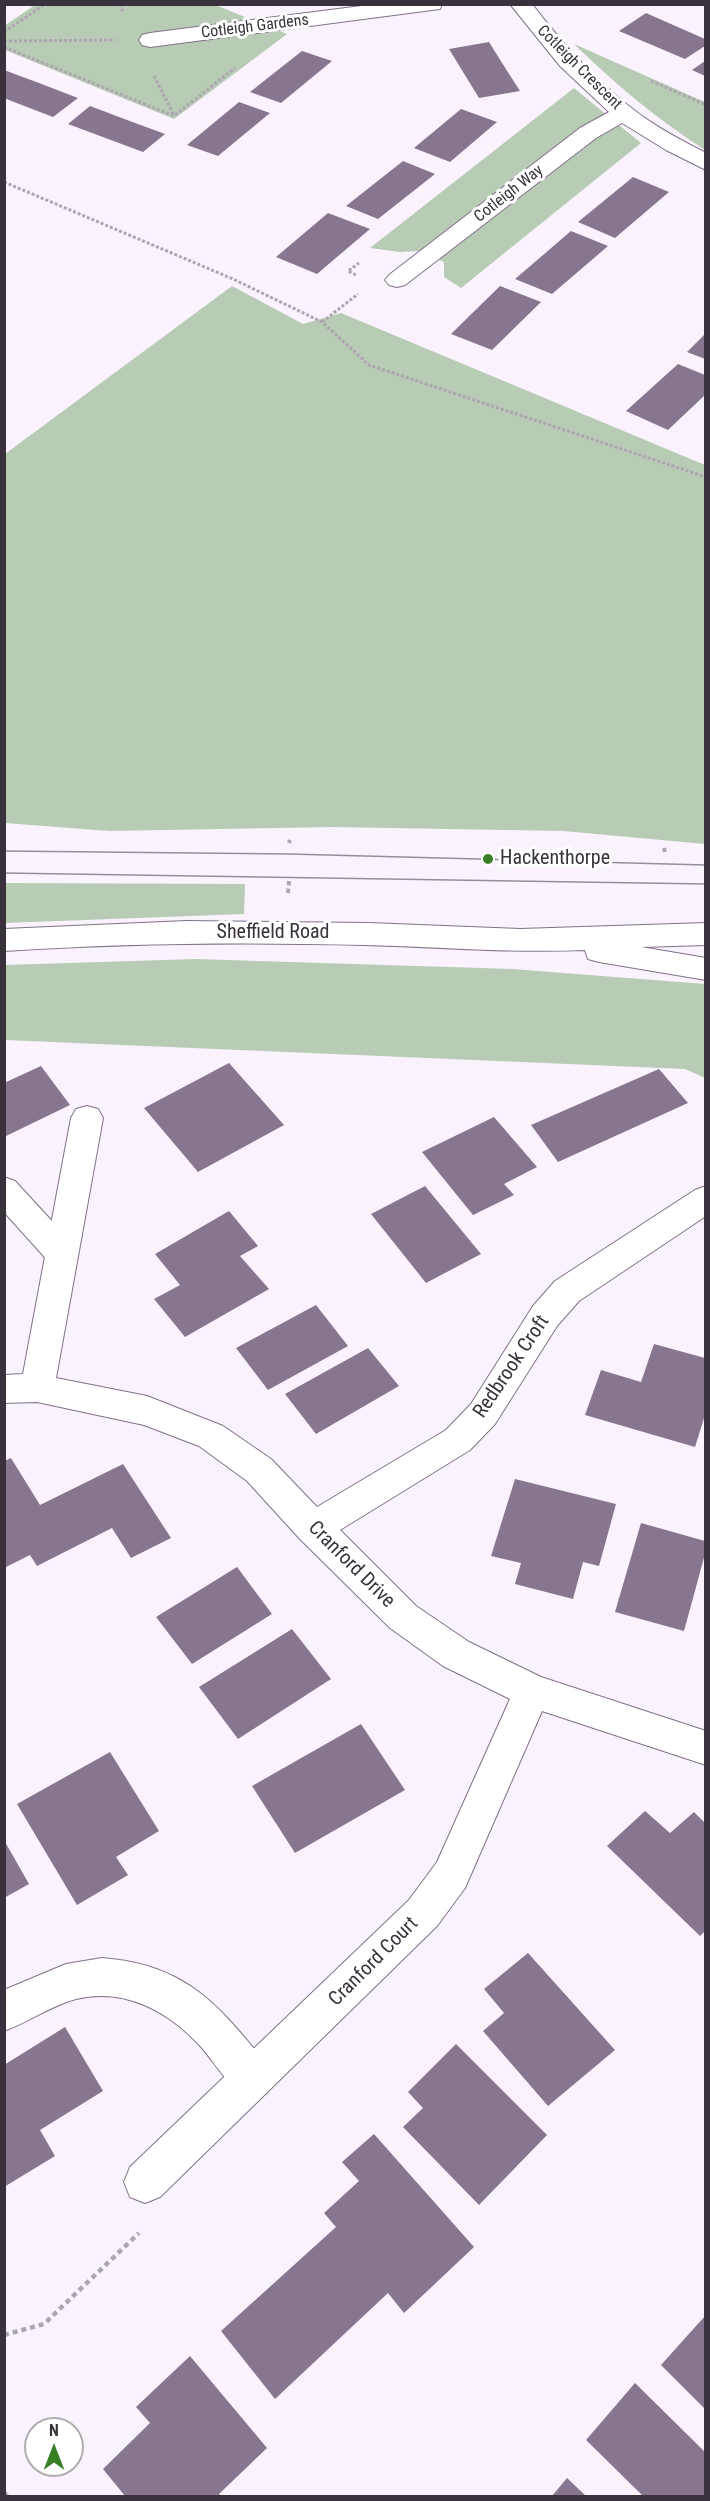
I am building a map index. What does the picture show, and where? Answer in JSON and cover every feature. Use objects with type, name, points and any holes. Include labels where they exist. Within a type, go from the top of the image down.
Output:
[{"type":"street","name":"Cotleigh Gardens","points":[[150,40],[432,4]]},
{"type":"street","name":"Cotleigh Crescent","points":[[520,4],[551,44],[596,89],[624,113],[705,163]]},
{"type":"street","name":"Cotleigh Way","points":[[397,280],[588,133],[624,113]]},
{"type":"street","name":"Sheffield Road","points":[[4,940],[84,934],[369,934],[541,940],[705,934]]},
{"type":"street","name":"Sheffield Road","points":[[541,940],[705,969]]},
{"type":"street","points":[[21,1389],[61,1253],[87,1118]]},
{"type":"street","points":[[4,1190],[61,1253]]},
{"type":"street","name":"Redbrook Croft","points":[[314,1527],[458,1440],[483,1414],[545,1317],[567,1291],[705,1199]]},
{"type":"street","name":"Cranford Drive","points":[[21,1389],[147,1411],[211,1436],[259,1470],[368,1584],[403,1617],[456,1654],[532,1691],[705,1748]]},
{"type":"street","name":"Cranford Court","points":[[145,2182],[423,1913],[451,1875],[532,1691]]},
{"type":"street","points":[[4,2012],[32,1996],[78,1980],[109,1978],[153,1986],[182,2002],[204,2023],[253,2079]]},
{"type":"path","points":[[4,32],[45,4]]},
{"type":"path","points":[[4,42],[150,40]]},
{"type":"path","points":[[4,182],[233,279],[322,322],[369,365],[705,477]]},
{"type":"path","points":[[4,2335],[44,2324],[151,2221],[145,2182]]},
{"type":"path","points":[[4,2492],[8,2496]]},
{"type":"green space","points":[[213,4],[287,34],[174,119],[5,50],[4,26],[35,5]]},
{"type":"green space","points":[[574,44],[705,102],[705,150],[637,100]]},
{"type":"green space","points":[[574,88],[641,143],[461,288],[444,277],[444,262],[420,251],[400,252],[370,248]]},
{"type":"green space","points":[[232,286],[303,324],[341,313],[705,465],[705,844],[563,831],[333,827],[109,831],[5,823],[5,454]]},
{"type":"green space","points":[[5,883],[245,884],[244,914],[5,923]]},
{"type":"green space","points":[[195,959],[512,969],[705,984],[705,1078],[685,1069],[5,1040],[5,965]]},
{"type":"building","points":[[646,13],[705,39],[705,46],[685,59],[619,31]]},
{"type":"building","points":[[489,42],[520,91],[479,98],[449,49]]},
{"type":"building","points":[[302,51],[332,61],[281,103],[250,92]]},
{"type":"building","points":[[705,61],[705,76],[692,70]]},
{"type":"building","points":[[4,70],[78,98],[53,117],[4,98]]},
{"type":"building","points":[[239,102],[270,113],[218,156],[187,145]]},
{"type":"building","points":[[90,106],[165,134],[143,152],[68,124]]},
{"type":"building","points":[[461,109],[497,122],[450,162],[414,148]]},
{"type":"building","points":[[403,161],[435,174],[378,219],[346,206]]},
{"type":"building","points":[[633,177],[669,192],[615,238],[578,222]]},
{"type":"building","points":[[328,213],[370,229],[317,274],[276,257]]},
{"type":"building","points":[[571,231],[608,246],[552,294],[515,279]]},
{"type":"building","points":[[500,286],[541,302],[492,350],[451,334]]},
{"type":"building","points":[[705,334],[705,359],[687,352]]},
{"type":"building","points":[[678,364],[705,375],[705,395],[668,430],[626,411]]},
{"type":"building","points":[[229,1063],[284,1125],[198,1172],[144,1108]]},
{"type":"building","points":[[41,1066],[70,1105],[4,1137],[4,1083]]},
{"type":"building","points":[[659,1069],[688,1103],[558,1162],[531,1125]]},
{"type":"building","points":[[494,1117],[537,1167],[504,1184],[514,1195],[473,1215],[422,1152]]},
{"type":"building","points":[[425,1186],[481,1254],[426,1283],[371,1214]]},
{"type":"building","points":[[229,1211],[258,1246],[240,1256],[269,1289],[185,1337],[154,1299],[180,1285],[155,1254]]},
{"type":"building","points":[[316,1305],[348,1346],[268,1390],[236,1348]]},
{"type":"building","points":[[654,1344],[705,1358],[705,1415],[695,1447],[585,1415],[601,1370],[641,1382]]},
{"type":"building","points":[[368,1348],[399,1386],[316,1434],[285,1394]]},
{"type":"building","points":[[11,1458],[40,1505],[123,1464],[171,1538],[131,1558],[112,1528],[37,1566],[30,1555],[4,1568],[4,1461]]},
{"type":"building","points":[[515,1479],[616,1504],[599,1566],[583,1562],[573,1599],[515,1584],[521,1563],[491,1556]]},
{"type":"building","points":[[641,1523],[705,1541],[705,1554],[684,1631],[615,1612]]},
{"type":"building","points":[[237,1567],[272,1614],[192,1664],[156,1617]]},
{"type":"building","points":[[292,1629],[331,1679],[238,1739],[199,1687]]},
{"type":"building","points":[[361,1724],[405,1790],[295,1853],[252,1786]]},
{"type":"building","points":[[110,1752],[159,1831],[116,1857],[128,1875],[77,1905],[17,1804]]},
{"type":"building","points":[[645,1811],[670,1833],[694,1812],[705,1823],[705,1931],[700,1936],[607,1846]]},
{"type":"building","points":[[4,1840],[29,1884],[4,1898]]},
{"type":"building","points":[[528,1953],[615,2050],[548,2106],[483,2031],[504,2013],[484,1989]]},
{"type":"building","points":[[65,2027],[103,2091],[40,2130],[55,2156],[4,2187],[4,2065]]},
{"type":"building","points":[[456,2044],[547,2135],[479,2205],[403,2127],[423,2108],[408,2092]]},
{"type":"building","points":[[374,2134],[474,2247],[404,2313],[388,2293],[275,2399],[221,2331],[336,2227],[324,2213],[359,2181],[342,2162]]},
{"type":"building","points":[[705,2316],[705,2409],[661,2365]]},
{"type":"building","points":[[190,2356],[267,2448],[219,2494],[221,2496],[125,2496],[103,2469],[150,2423],[136,2407]]},
{"type":"building","points":[[635,2383],[705,2452],[705,2496],[643,2496],[586,2440]]},
{"type":"building","points":[[567,2478],[586,2496],[552,2496]]},
{"type":"tram line","points":[[4,851],[289,854],[706,865]]},
{"type":"tram line","points":[[4,873],[706,884]]},
{"type":"place","name":"Hackenthorpe","points":[[488,859]]}]
